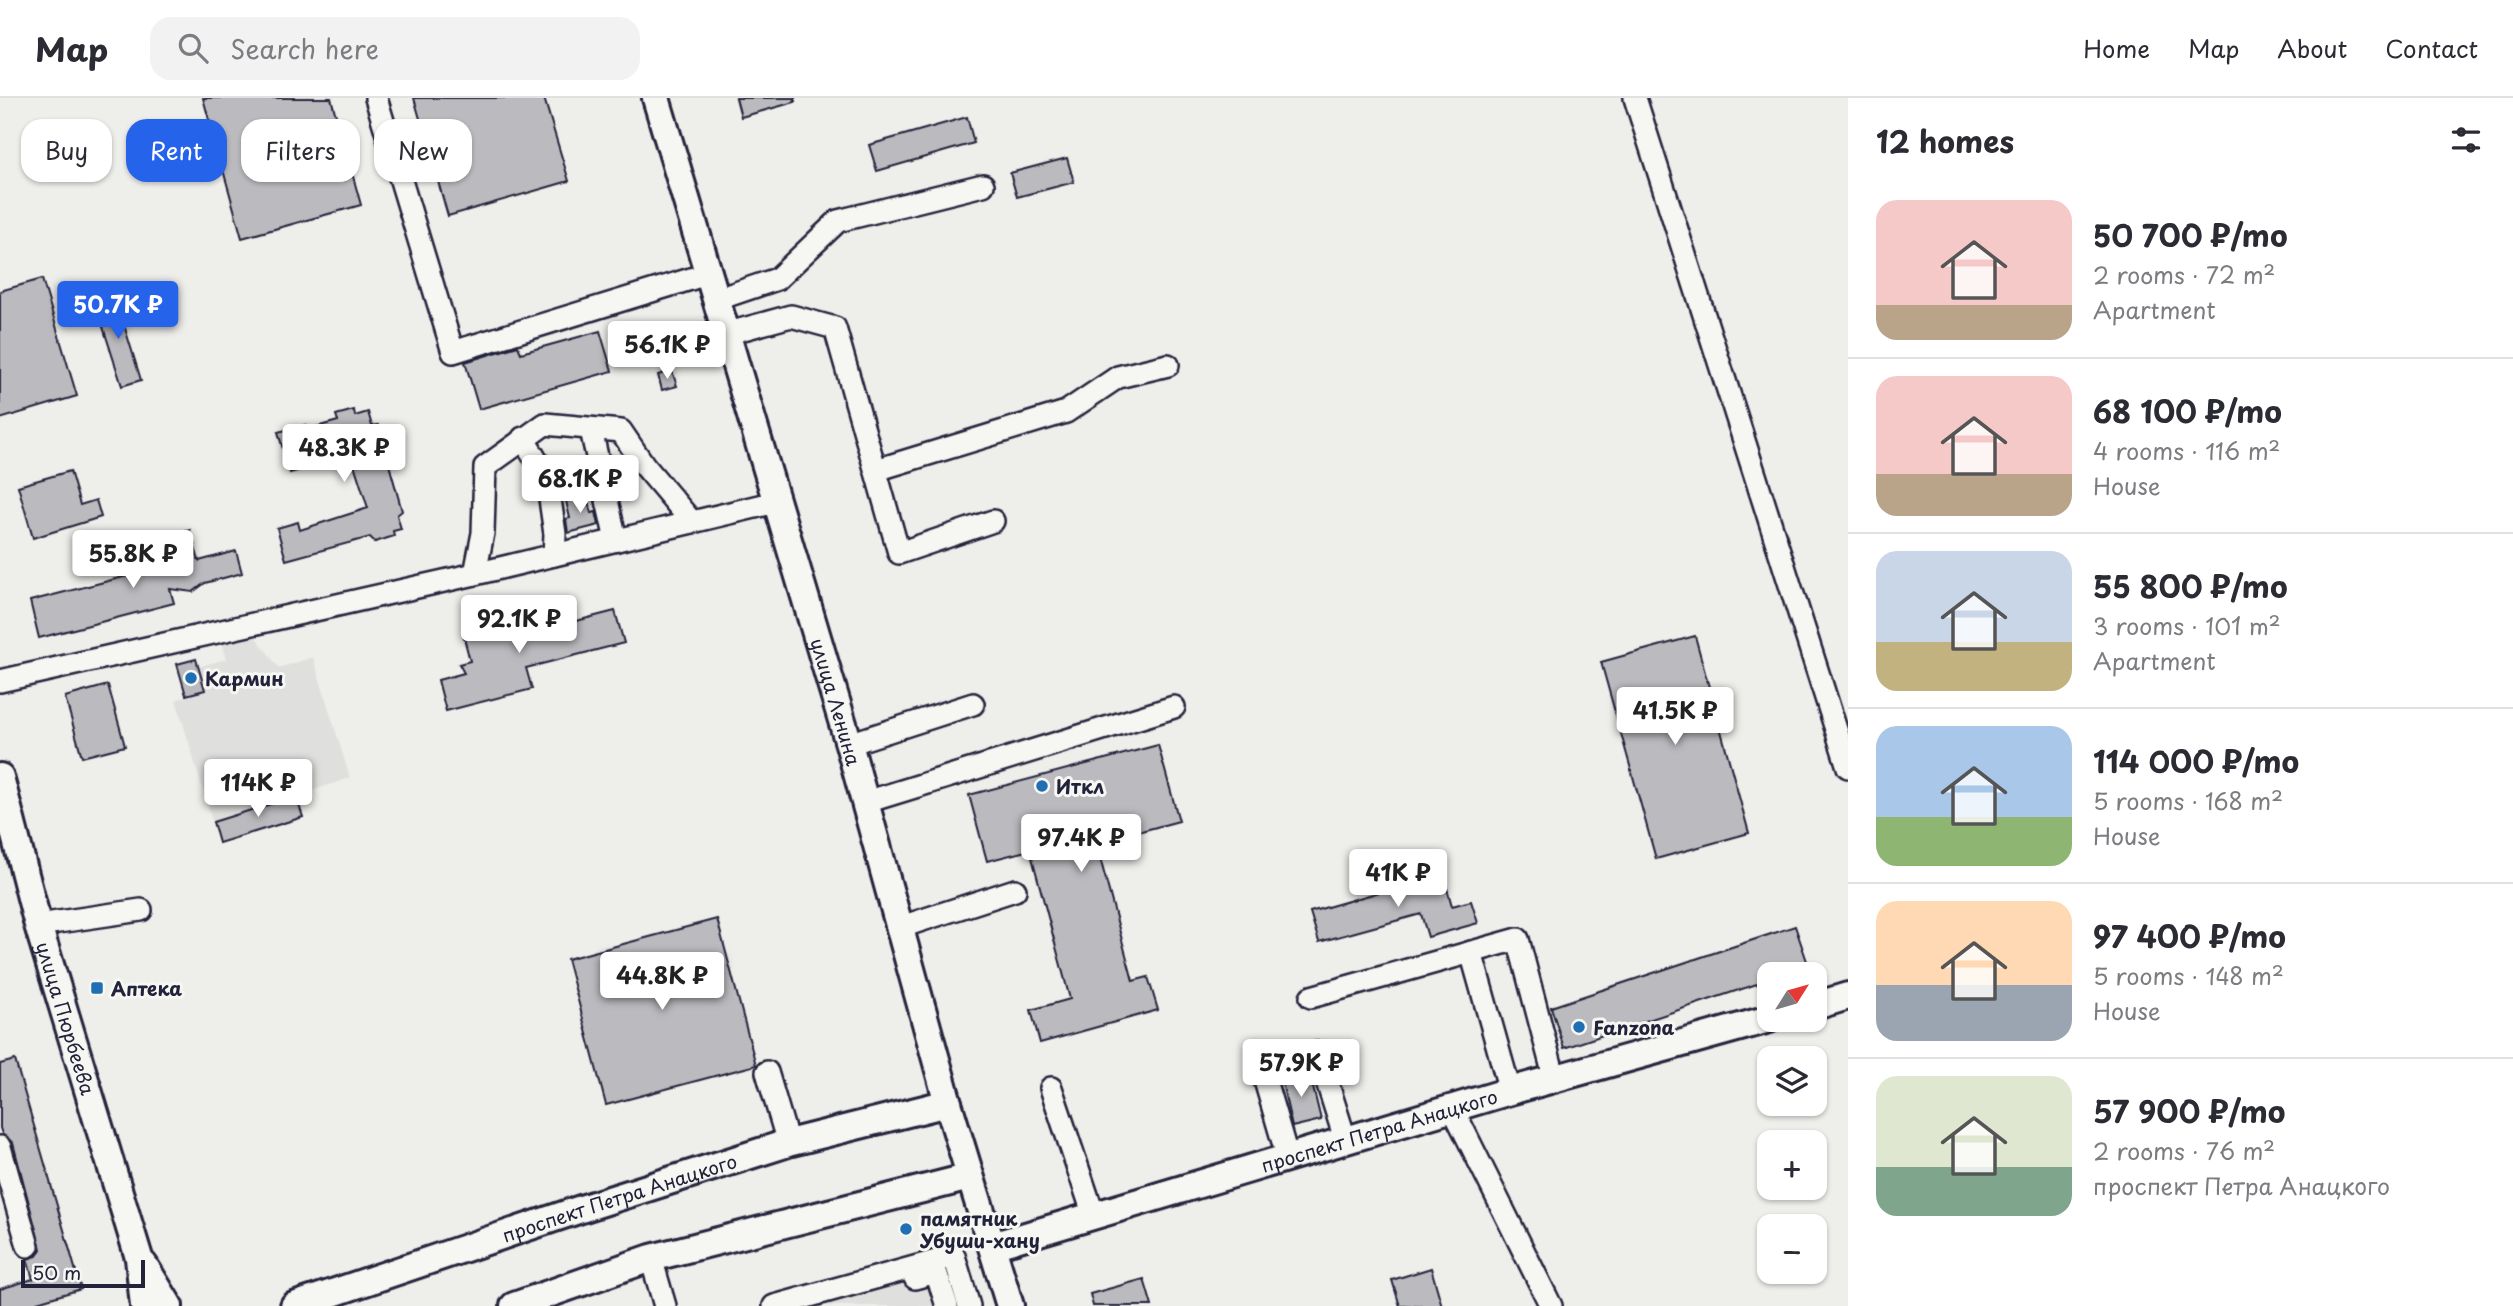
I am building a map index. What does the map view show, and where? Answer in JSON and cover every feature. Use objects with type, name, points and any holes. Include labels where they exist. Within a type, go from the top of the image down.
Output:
[{"type":"main road","name":"улица Ленина","points":[[656,98],[866,802],[948,1103],[1010,1306]]},
{"type":"main road","name":"улица Пюрбеева","points":[[0,777],[38,925],[139,1258]]},
{"type":"main road","points":[[1827,1002],[1848,996]]},
{"type":"main road","name":"проспект Петра Анацкого","points":[[992,1246],[1510,1091],[1757,1022]]},
{"type":"main road","name":"проспект Петра Анацкого","points":[[294,1306],[580,1209],[788,1143],[948,1103]]},
{"type":"main road","points":[[514,1306],[651,1258],[970,1177]]},
{"type":"main road","points":[[139,1258],[144,1306]]},
{"type":"main road","points":[[139,1258],[169,1306]]},
{"type":"street","points":[[376,98],[453,352],[707,274]]},
{"type":"street","points":[[1635,98],[1848,767]]},
{"type":"street","points":[[715,300],[777,279],[838,221],[982,185]]},
{"type":"street","points":[[725,334],[791,316],[835,328],[899,553],[993,521]]},
{"type":"street","points":[[876,470],[1066,412],[1118,377],[1168,365]]},
{"type":"street","points":[[475,574],[483,533],[485,467],[545,424],[621,431],[644,465],[692,522]]},
{"type":"street","points":[[591,430],[616,540]]},
{"type":"street","points":[[523,438],[547,478],[555,534],[554,555]]},
{"type":"street","points":[[0,681],[475,574],[776,502]]},
{"type":"street","points":[[849,744],[973,704]]},
{"type":"street","points":[[866,802],[1174,707]]},
{"type":"street","points":[[901,927],[1015,890]]},
{"type":"street","points":[[38,925],[141,910]]},
{"type":"street","points":[[1311,996],[1518,939],[1555,1080]]},
{"type":"street","points":[[1471,953],[1510,1091]]},
{"type":"street","points":[[1288,1159],[1262,1070],[1318,1053],[1346,1142]]},
{"type":"street","points":[[767,1072],[788,1143]]},
{"type":"street","points":[[1051,1088],[1094,1216]]},
{"type":"street","points":[[1453,1109],[1551,1306]]},
{"type":"street","points":[[0,1147],[28,1246]]},
{"type":"street","points":[[774,1306],[954,1256],[969,1306]]},
{"type":"street","points":[[651,1258],[665,1306]]},
{"type":"street","points":[[813,1306],[936,1272],[947,1306]]},
{"type":"shaded area","points":[[255,636],[279,668],[313,657],[350,778],[296,796],[303,817],[219,843],[176,700],[205,690],[198,667],[226,659],[223,644]]},
{"type":"shaded area","points":[[936,1272],[947,1306],[813,1306]]},
{"type":"building","points":[[203,98],[331,98],[337,119],[241,119],[241,182],[355,182],[361,205],[242,238],[226,182],[227,119],[209,119]]},
{"type":"building","points":[[414,98],[544,98],[569,181],[448,216],[438,182],[472,182],[472,119],[420,119]]},
{"type":"building","points":[[736,98],[795,98],[795,102],[741,117]]},
{"type":"building","points":[[967,117],[974,143],[877,171],[869,145]]},
{"type":"building","points":[[1067,158],[1074,182],[1017,197],[1010,173]]},
{"type":"building","points":[[42,279],[77,396],[0,419],[0,291]]},
{"type":"building","points":[[115,296],[141,380],[122,386],[95,302]]},
{"type":"building","points":[[600,331],[612,371],[479,409],[465,362],[518,346],[521,353]]},
{"type":"building","points":[[672,371],[677,386],[662,390],[658,375]]},
{"type":"building","points":[[354,410],[355,416],[368,412],[372,426],[378,425],[402,511],[397,515],[401,529],[393,531],[394,536],[375,542],[370,537],[286,560],[277,528],[298,522],[300,530],[368,508],[349,449],[319,457],[321,464],[290,473],[278,432],[306,425],[309,429],[338,421],[336,415]]},
{"type":"building","points":[[70,471],[80,505],[96,500],[101,517],[33,538],[18,486]]},
{"type":"building","points":[[587,497],[591,513],[596,512],[599,525],[568,533],[566,519],[570,518],[566,501]]},
{"type":"building","points":[[190,530],[199,561],[236,551],[242,573],[205,583],[193,592],[170,589],[174,603],[39,638],[30,601],[174,564],[166,537]]},
{"type":"building","points":[[480,610],[484,628],[513,620],[518,636],[615,611],[624,643],[526,668],[532,689],[446,711],[438,680],[464,673],[459,664],[470,661],[463,634],[469,632],[464,614]]},
{"type":"building","points":[[1695,636],[1749,833],[1656,859],[1601,662]]},
{"type":"building","name":"Кармин","points":[[196,659],[205,690],[186,695],[177,664]]},
{"type":"building","points":[[108,685],[125,746],[82,757],[65,697]]},
{"type":"building","points":[[1158,745],[1179,821],[1096,843],[1133,981],[1148,977],[1158,1010],[1040,1043],[1031,1010],[1070,999],[1030,850],[987,861],[969,795]]},
{"type":"building","points":[[296,796],[303,817],[219,843],[213,822]]},
{"type":"building","points":[[1440,863],[1452,906],[1471,901],[1478,923],[1428,937],[1421,914],[1319,942],[1310,912],[1418,881],[1415,870]]},
{"type":"building","points":[[717,919],[756,1065],[606,1105],[567,959]]},
{"type":"building","points":[[1795,926],[1807,962],[1757,962],[1757,984],[1564,1048],[1551,1007]]},
{"type":"building","points":[[15,1060],[81,1289],[37,1302],[38,1306],[0,1306],[0,1289],[33,1279],[27,1259],[37,1256],[41,1249],[13,1143],[2,1134],[0,1128],[0,1064]]},
{"type":"building","points":[[1309,1071],[1321,1120],[1292,1127],[1281,1078]]},
{"type":"building","points":[[1431,1268],[1442,1306],[1400,1306],[1392,1280]]},
{"type":"building","points":[[1144,1279],[1152,1306],[1093,1306],[1090,1294]]},
{"type":"place","name":"Кармин","points":[[191,678]]},
{"type":"place","name":"Иткл","points":[[1042,786]]},
{"type":"place","name":"Аптека","points":[[97,988]]},
{"type":"place","name":"Fanzona","points":[[1579,1027]]},
{"type":"place","name":"памятник Убуши-хану","points":[[906,1229]]}]
